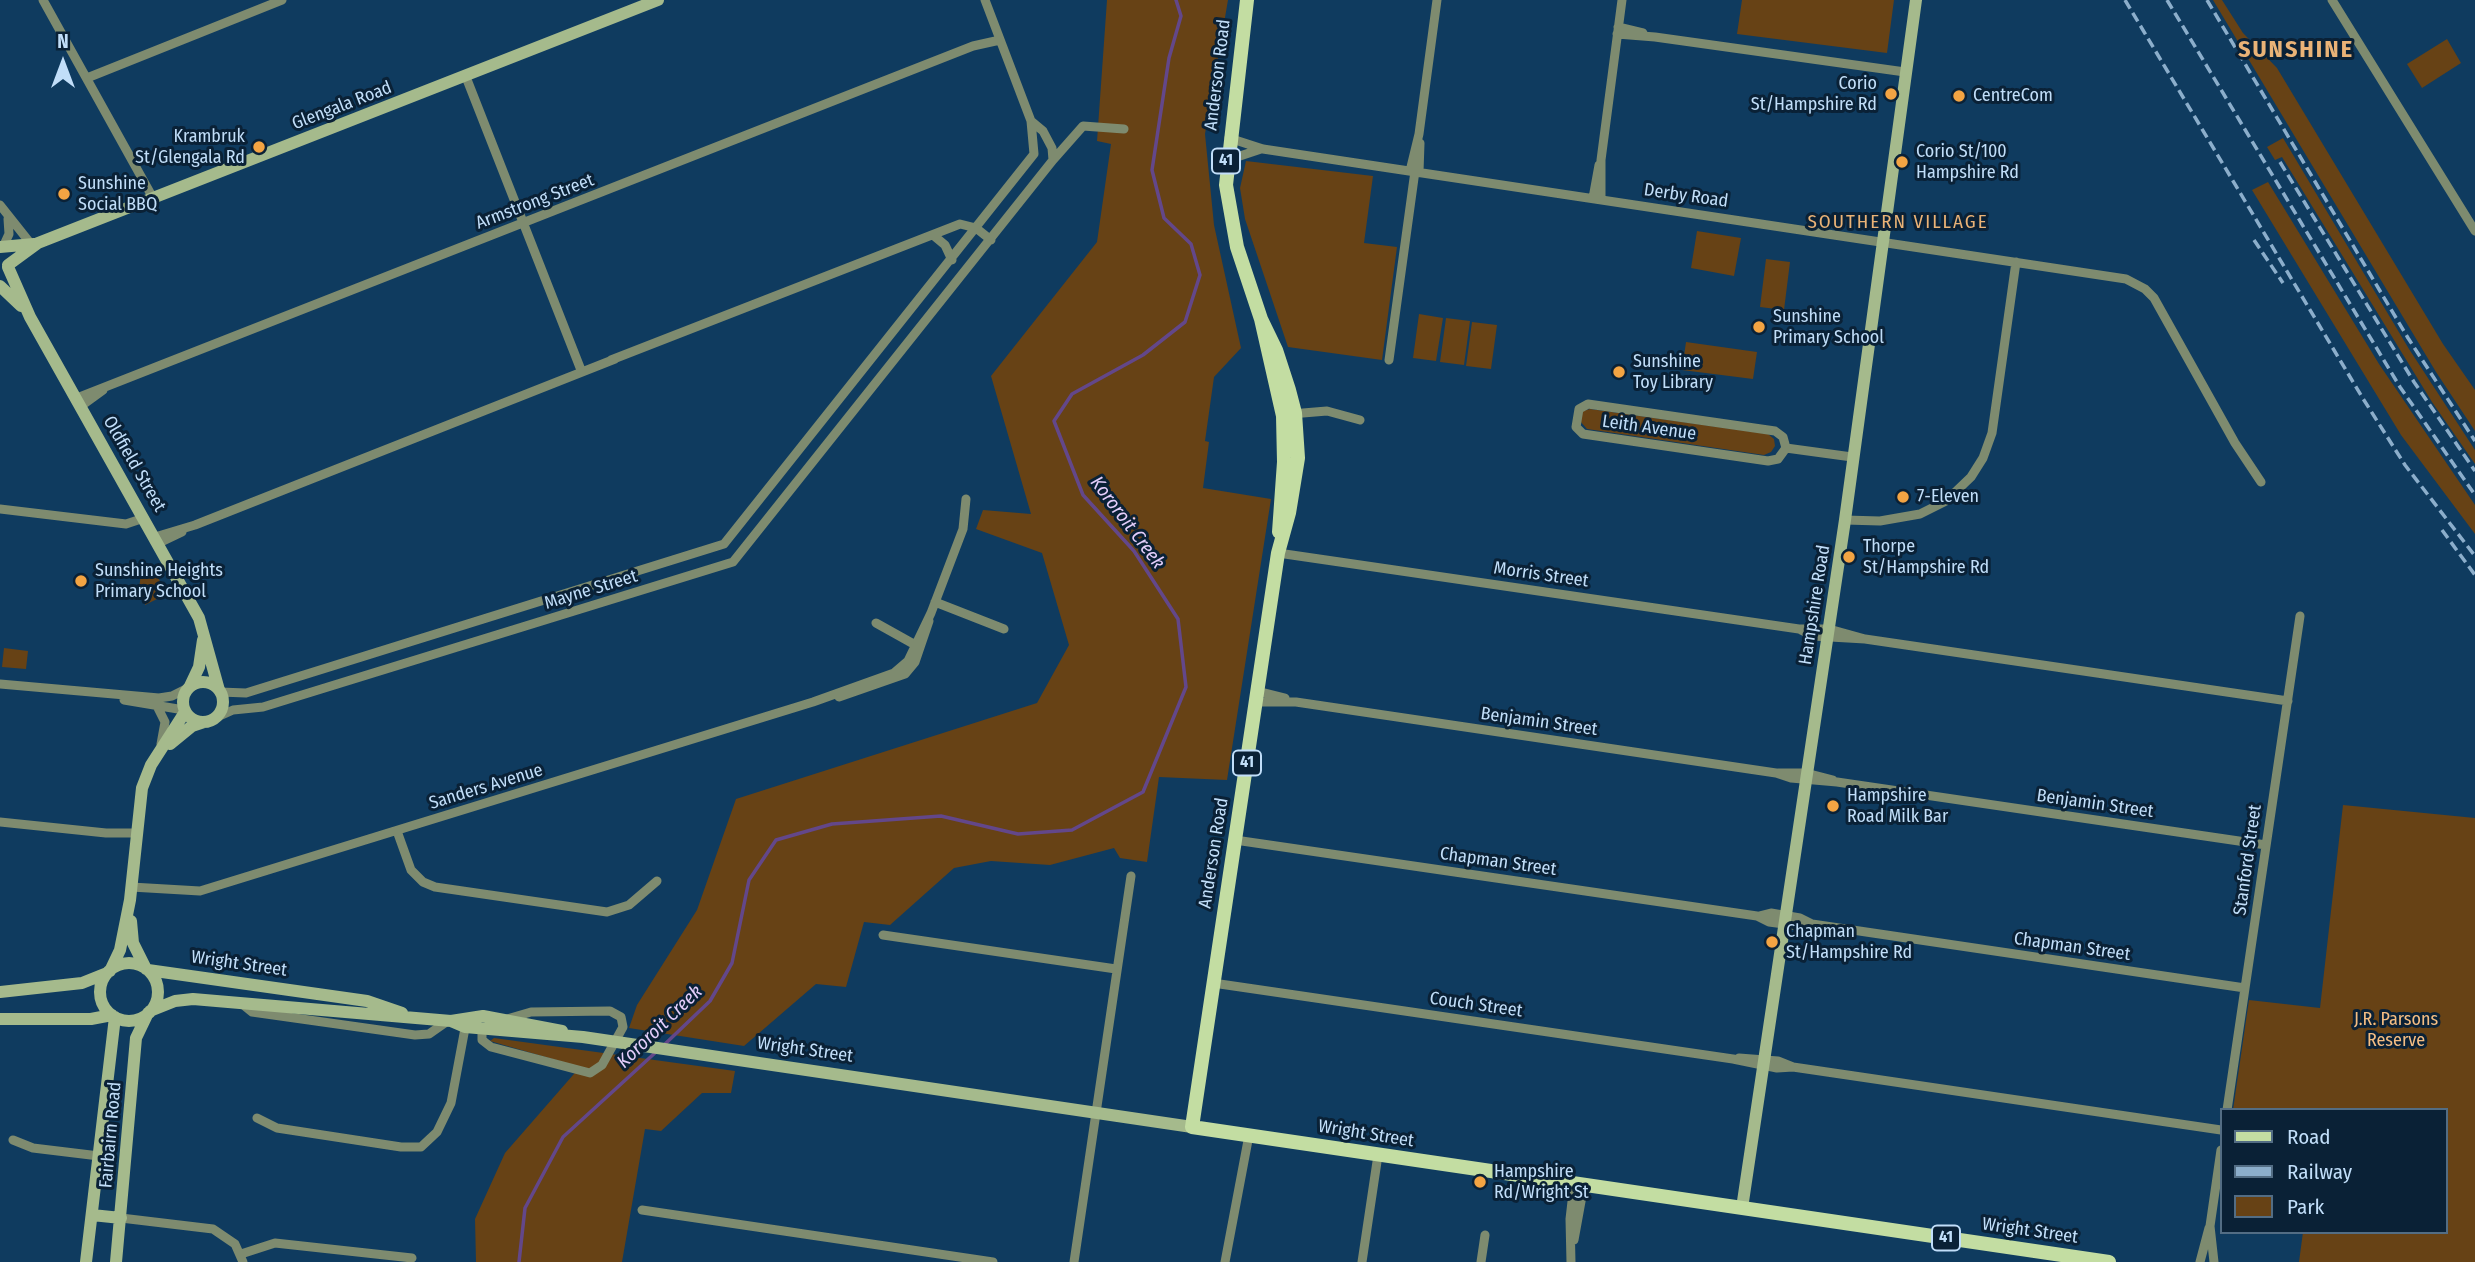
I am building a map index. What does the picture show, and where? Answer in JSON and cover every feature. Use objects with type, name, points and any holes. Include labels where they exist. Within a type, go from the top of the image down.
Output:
[{"type":"main road","name":"Anderson Road","points":[[1192,1127],[1279,548],[1296,480],[1289,415],[1230,219],[1226,185],[1226,161],[1247,0]]},
{"type":"main road","name":"Wright Street","points":[[1192,1127],[2107,1262]]},
{"type":"street","points":[[43,0],[153,198]]},
{"type":"street","points":[[87,78],[282,0]]},
{"type":"street","name":"Glengala Road","points":[[1,248],[35,244],[658,0]]},
{"type":"street","points":[[985,0],[1031,121],[1043,131],[1052,148],[1053,160]]},
{"type":"street","points":[[1389,360],[1437,0]]},
{"type":"street","points":[[1597,198],[1622,0]]},
{"type":"street","points":[[2332,0],[2475,231]]},
{"type":"street","name":"Hampshire Road","points":[[1742,1208],[1845,520],[1914,2]]},
{"type":"street","points":[[1618,31],[1905,72]]},
{"type":"street","name":"Armstrong Street","points":[[79,402],[107,387],[999,36]]},
{"type":"street","points":[[466,76],[580,367]]},
{"type":"street","name":"Mayne Street","points":[[220,691],[246,693],[713,550],[724,544],[1016,179],[1034,154],[1031,121]]},
{"type":"street","name":"Mayne Street","points":[[208,720],[233,710],[263,707],[733,562],[1053,160],[1083,126],[1124,130]]},
{"type":"street","name":"Derby Road","points":[[1229,138],[1263,149],[2105,275],[2137,284],[2154,298],[2235,443],[2261,482]]},
{"type":"street","name":"Derby Road","points":[[1226,161],[1263,149]]},
{"type":"street","points":[[1016,179],[1030,190]]},
{"type":"street","points":[[0,205],[7,217],[35,244]]},
{"type":"street","points":[[1,248],[9,234],[7,217]]},
{"type":"street","points":[[580,367],[597,368],[960,224],[976,228],[991,240]]},
{"type":"street","points":[[933,235],[944,245],[952,260]]},
{"type":"street","name":"Glengala Road","points":[[8,266],[35,244]]},
{"type":"street","name":"Oldfield Street","points":[[1,248],[30,317],[142,513],[204,629],[220,691]]},
{"type":"street","points":[[1845,520],[1880,521],[1920,514],[1947,501],[1971,477],[1983,458],[1992,433],[2016,262]]},
{"type":"street","points":[[0,279],[8,266]]},
{"type":"street","name":"Oldfield Street","points":[[0,286],[30,317]]},
{"type":"street","points":[[880,348],[894,362]]},
{"type":"street","points":[[157,540],[555,382],[570,379],[580,367]]},
{"type":"street","name":"Leith Avenue","points":[[1588,404],[1775,431],[1783,437],[1786,448],[1778,459],[1768,461],[1583,434],[1576,427],[1579,409],[1588,404]]},
{"type":"street","points":[[1289,415],[1327,411],[1360,420]]},
{"type":"street","name":"Leith Avenue","points":[[1786,448],[1852,457]]},
{"type":"street","name":"Sanders Avenue","points":[[131,890],[200,891],[813,702],[844,696],[900,678],[915,663],[918,647],[963,529],[966,499]]},
{"type":"street","points":[[0,509],[119,522],[142,513]]},
{"type":"street","name":"Morris Street","points":[[1279,548],[1799,629],[2288,701]]},
{"type":"street","points":[[935,603],[1004,629]]},
{"type":"street","name":"Stanford Street","points":[[2227,1108],[2300,615]]},
{"type":"street","points":[[876,623],[918,647]]},
{"type":"street","points":[[114,1016],[100,995],[121,948],[131,890],[142,788],[157,756],[185,711],[183,699],[199,667],[204,629]]},
{"type":"street","points":[[0,684],[163,698],[205,682],[220,691],[222,709],[208,720],[188,729],[157,756]]},
{"type":"street","points":[[105,695],[158,708],[185,711],[195,720],[208,720]]},
{"type":"street","name":"Benjamin Street","points":[[1257,696],[2266,845]]},
{"type":"street","points":[[157,756],[165,725],[158,708]]},
{"type":"street","points":[[0,822],[137,837]]},
{"type":"street","points":[[397,831],[411,870],[423,882],[435,887],[607,912],[629,905],[657,881]]},
{"type":"street","name":"Chapman Street","points":[[1235,841],[2245,988]]},
{"type":"street","points":[[1074,1262],[1131,876]]},
{"type":"street","points":[[0,1019],[91,1019],[114,1016],[134,1020],[149,1012],[158,992],[155,980],[133,943],[131,890]]},
{"type":"street","points":[[883,935],[1116,970]]},
{"type":"street","points":[[0,992],[82,983],[127,963],[147,970]]},
{"type":"street","name":"Wright Street","points":[[147,970],[367,1000],[407,1015]]},
{"type":"street","name":"Couch Street","points":[[1213,983],[2220,1130]]},
{"type":"street","name":"Wright Street","points":[[149,1012],[183,999],[407,1015],[450,1020],[482,1029],[583,1037],[1192,1127]]},
{"type":"street","name":"Wright Street","points":[[241,1003],[252,1012],[415,1035],[429,1034],[450,1020]]},
{"type":"street","name":"Wright Street","points":[[482,1029],[482,1040],[491,1047],[590,1073],[602,1065],[624,1027],[621,1017],[610,1011],[531,1012],[505,1019]]},
{"type":"street","name":"Fairbairn Road","points":[[116,1262],[136,1035],[149,1012]]},
{"type":"street","name":"Fairbairn Road","points":[[86,1262],[114,1016]]},
{"type":"street","name":"Wright Street","points":[[466,1023],[483,1016],[538,1024],[583,1037]]},
{"type":"street","points":[[482,1029],[505,1019]]},
{"type":"street","points":[[450,1020],[459,1051]]},
{"type":"street","points":[[257,1118],[277,1128],[401,1147],[421,1147],[437,1132],[451,1103],[466,1023]]},
{"type":"street","points":[[1226,1262],[1249,1135]]},
{"type":"street","points":[[13,1140],[33,1149],[99,1156]]},
{"type":"street","points":[[1362,1262],[1378,1155]]},
{"type":"street","points":[[2200,1262],[2210,1226],[2220,1157]]},
{"type":"street","points":[[1571,1262],[1579,1184]]},
{"type":"street","points":[[642,1210],[993,1262]]},
{"type":"street","points":[[92,1215],[213,1229],[230,1238],[242,1258],[275,1244],[412,1258]]},
{"type":"street","points":[[2210,1226],[2214,1262]]},
{"type":"street","points":[[1481,1262],[1485,1234]]},
{"type":"green space","points":[[1107,0],[1228,0],[1205,134],[1214,225],[1241,348],[1214,377],[1205,441],[1209,442],[1203,488],[1271,499],[1227,780],[1159,777],[1147,862],[1120,858],[1114,848],[1050,865],[991,861],[954,868],[890,925],[864,922],[846,987],[816,984],[744,1046],[629,1028],[637,1005],[697,910],[736,799],[1037,703],[1069,645],[1042,553],[976,529],[983,510],[1031,514],[991,376],[1097,242],[1111,144],[1097,141]]},
{"type":"green space","points":[[1742,0],[1894,0],[1887,53],[1737,34]]},
{"type":"green space","points":[[2213,0],[2222,0],[2243,33],[2277,68],[2443,344],[2475,390],[2475,431],[2436,372]]},
{"type":"green space","points":[[2447,39],[2461,63],[2422,88],[2407,64]]},
{"type":"green space","points":[[2283,138],[2409,349],[2475,450],[2475,464],[2432,402],[2282,157],[2275,160],[2267,147]]},
{"type":"green space","points":[[1246,161],[1373,176],[1364,243],[1397,247],[1382,360],[1288,347],[1245,219],[1240,188]]},
{"type":"green space","points":[[2268,182],[2379,364],[2475,505],[2475,534],[2401,435],[2252,190]]},
{"type":"green space","points":[[1697,231],[1741,238],[1734,276],[1691,268]]},
{"type":"green space","points":[[1766,259],[1790,262],[1784,310],[1760,307]]},
{"type":"green space","points":[[1419,314],[1443,318],[1436,361],[1413,358]]},
{"type":"green space","points":[[1446,318],[1470,321],[1464,365],[1440,362]]},
{"type":"green space","points":[[1472,322],[1497,325],[1491,369],[1466,366]]},
{"type":"green space","points":[[1686,342],[1757,352],[1753,379],[1682,370]]},
{"type":"green space","points":[[1590,409],[1768,434],[1774,439],[1775,446],[1771,452],[1764,455],[1587,429],[1580,421],[1583,411]]},
{"type":"green space","points":[[142,564],[151,565],[167,594],[145,605],[145,599],[138,598]]},
{"type":"green space","points":[[4,648],[28,651],[26,669],[2,667]]},
{"type":"green space","name":"J.R. Parsons Reserve","points":[[2343,805],[2475,818],[2475,1262],[2299,1262],[2303,1234],[2447,1234],[2447,1108],[2233,1108],[2249,1000],[2320,1008]]},
{"type":"green space","points":[[494,1038],[735,1071],[731,1093],[702,1093],[661,1131],[645,1129],[622,1262],[476,1262],[475,1219],[505,1153],[580,1067],[490,1041]]},
{"type":"waterway","name":"Kororoit Creek","points":[[664,1045],[710,1001],[732,963],[749,880],[776,840],[832,824],[941,816],[1018,834],[1072,830],[1143,792],[1186,687],[1178,619],[1134,551],[1083,495],[1054,421],[1072,394],[1143,355],[1185,322],[1200,275],[1191,244],[1164,218],[1152,170],[1169,58],[1181,16],[1176,0]]},
{"type":"waterway","name":"Kororoit Creek","points":[[519,1262],[525,1208],[563,1137],[656,1052]]},
{"type":"railway","points":[[2125,0],[2362,397],[2405,465],[2475,556]]},
{"type":"railway","points":[[2167,0],[2400,387],[2475,495]]},
{"type":"railway","points":[[2207,0],[2408,338],[2475,441]]},
{"type":"railway","points":[[2280,162],[2414,382],[2475,471]]},
{"type":"railway","points":[[2254,240],[2283,283]]},
{"type":"railway","points":[[2442,530],[2475,575]]},
{"type":"place","name":"Corio St/Hampshire Rd","points":[[1891,94]]},
{"type":"place","name":"CentreCom","points":[[1959,96]]},
{"type":"place","name":"Krambruk St/Glengala Rd","points":[[259,147]]},
{"type":"place","name":"Corio St/100 Hampshire Rd","points":[[1902,162]]},
{"type":"place","name":"Sunshine Social BBQ","points":[[64,194]]},
{"type":"place","name":"Sunshine Primary School","points":[[1759,327]]},
{"type":"place","name":"Sunshine Toy Library","points":[[1619,372]]},
{"type":"place","name":"7-Eleven","points":[[1903,497]]},
{"type":"place","name":"Thorpe St/Hampshire Rd","points":[[1849,557]]},
{"type":"place","name":"Sunshine Heights Primary School","points":[[81,581]]},
{"type":"place","name":"Hampshire Road Milk Bar","points":[[1833,806]]},
{"type":"place","name":"Chapman St/Hampshire Rd","points":[[1772,942]]},
{"type":"place","name":"Hampshire Rd/Wright St","points":[[1480,1182]]},
{"type":"district","name":"SUNSHINE","points":[[2296,50]]},
{"type":"district","name":"SOUTHERN VILLAGE","points":[[1898,223]]}]
